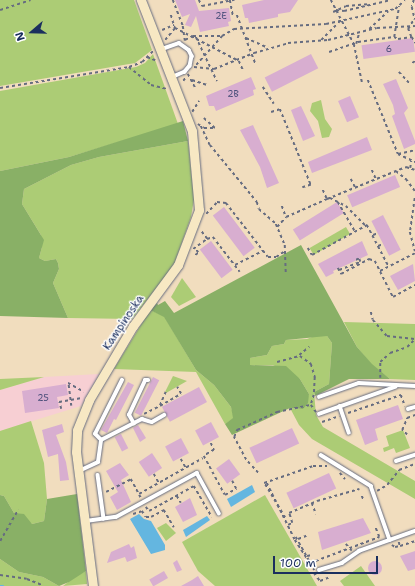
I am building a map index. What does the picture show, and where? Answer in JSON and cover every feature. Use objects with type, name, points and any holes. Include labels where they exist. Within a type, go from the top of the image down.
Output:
[{"type":"street","name":"Kampinoska","points":[[94,586],[75,439],[82,414],[134,326],[178,265],[199,210],[192,131],[173,77],[141,0]]},
{"type":"lane","points":[[160,47],[179,43],[189,50],[192,62],[185,72],[173,77]]},
{"type":"lane","points":[[102,440],[95,434],[122,380]]},
{"type":"lane","points":[[134,424],[129,415],[145,380],[148,380]]},
{"type":"lane","points":[[319,397],[359,383],[415,386]]},
{"type":"lane","points":[[319,414],[398,386]]},
{"type":"lane","points":[[340,406],[349,432]]},
{"type":"lane","points":[[408,409],[415,407]]},
{"type":"lane","points":[[102,440],[142,419],[152,422],[164,415]]},
{"type":"lane","points":[[80,472],[98,462],[102,440]]},
{"type":"lane","points":[[396,461],[415,455]]},
{"type":"lane","points":[[321,456],[368,483],[373,492],[390,540]]},
{"type":"lane","points":[[86,521],[116,517],[197,473],[219,513]]},
{"type":"lane","points":[[98,475],[104,519]]},
{"type":"lane","points":[[319,570],[342,562],[354,554],[415,531]]},
{"type":"path","points":[[0,10],[30,0]]},
{"type":"path","points":[[173,0],[185,41],[195,36],[222,36],[243,29],[288,28],[341,20],[388,11],[399,6],[405,0]]},
{"type":"path","points":[[199,0],[202,6],[234,0]]},
{"type":"path","points":[[230,0],[233,16]]},
{"type":"path","points":[[331,0],[355,44],[362,82]]},
{"type":"path","points":[[336,10],[344,12],[367,4],[391,0]]},
{"type":"path","points":[[414,1],[412,7],[415,20],[411,24],[408,31],[415,43]]},
{"type":"path","points":[[333,12],[363,3],[367,4]]},
{"type":"path","points":[[394,37],[397,26],[399,6]]},
{"type":"path","points":[[368,30],[388,11]]},
{"type":"path","points":[[171,15],[175,28]]},
{"type":"path","points":[[237,15],[256,65]]},
{"type":"path","points":[[321,40],[341,20]]},
{"type":"path","points":[[194,67],[211,70],[236,59],[268,48],[302,40],[321,40],[368,30],[411,24],[415,26]]},
{"type":"path","points":[[167,28],[174,25]]},
{"type":"path","points":[[0,88],[128,67],[138,64],[160,47],[175,28]]},
{"type":"path","points":[[175,28],[195,36],[236,59],[244,70]]},
{"type":"path","points":[[355,44],[358,33]]},
{"type":"path","points":[[195,36],[217,81]]},
{"type":"path","points":[[198,62],[212,45],[222,36]]},
{"type":"path","points":[[329,52],[355,44],[394,37],[398,39],[411,37]]},
{"type":"path","points":[[246,38],[268,48]]},
{"type":"path","points":[[147,57],[158,61]]},
{"type":"path","points":[[128,67],[151,85],[164,89],[172,88]]},
{"type":"path","points":[[185,72],[192,80],[196,89]]},
{"type":"path","points":[[399,72],[410,84]]},
{"type":"path","points":[[192,80],[207,85]]},
{"type":"path","points":[[368,80],[398,154],[415,162]]},
{"type":"path","points":[[263,87],[274,104]]},
{"type":"path","points":[[190,113],[199,101]]},
{"type":"path","points":[[189,108],[192,118]]},
{"type":"path","points":[[271,112],[280,109],[311,185],[302,188]]},
{"type":"path","points":[[194,124],[215,128],[204,118]]},
{"type":"path","points":[[201,126],[210,144],[257,202],[259,209],[275,222],[285,245],[286,274]]},
{"type":"path","points":[[398,154],[415,150]]},
{"type":"path","points":[[410,168],[412,161]]},
{"type":"path","points":[[277,227],[286,217],[328,198],[396,171],[410,168],[415,170]]},
{"type":"path","points":[[372,170],[376,179]]},
{"type":"path","points":[[396,171],[406,178],[415,191]]},
{"type":"path","points":[[351,179],[355,188]]},
{"type":"path","points":[[323,190],[328,198],[338,201],[366,226],[373,236],[389,267]]},
{"type":"path","points":[[380,271],[415,252],[410,232],[415,198]]},
{"type":"path","points":[[338,201],[355,232]]},
{"type":"path","points":[[203,217],[217,202],[226,203],[268,257],[272,258],[285,251]]},
{"type":"path","points":[[282,206],[286,217]]},
{"type":"path","points":[[198,234],[201,223]]},
{"type":"path","points":[[308,248],[312,255],[366,226]]},
{"type":"path","points":[[199,229],[207,239]]},
{"type":"path","points":[[373,236],[378,233]]},
{"type":"path","points":[[193,249],[212,237],[240,272]]},
{"type":"path","points":[[378,246],[383,244]]},
{"type":"path","points":[[195,248],[198,253],[195,255]]},
{"type":"path","points":[[235,265],[263,251]]},
{"type":"path","points":[[356,265],[354,261],[359,259],[360,262],[356,265],[338,269],[341,274],[369,259],[375,261],[393,297],[415,285]]},
{"type":"path","points":[[405,286],[407,290]]},
{"type":"path","points":[[371,312],[373,320],[387,336],[415,339]]},
{"type":"path","points":[[378,384],[380,362],[390,353],[407,347],[415,339]]},
{"type":"path","points":[[277,362],[298,356],[309,347]]},
{"type":"path","points":[[298,356],[307,359],[311,364],[314,377],[311,405],[319,414]]},
{"type":"path","points":[[61,409],[59,402],[70,400],[84,398],[86,394],[68,384],[70,400],[71,406]]},
{"type":"path","points":[[166,392],[160,406],[181,394],[177,387]]},
{"type":"path","points":[[322,422],[401,394],[409,417]]},
{"type":"path","points":[[258,473],[246,460],[234,437],[237,430],[277,412],[311,405]]},
{"type":"path","points":[[407,435],[402,430],[409,417],[415,415]]},
{"type":"path","points":[[210,443],[215,453]]},
{"type":"path","points":[[139,494],[214,451]]},
{"type":"path","points":[[204,457],[226,495],[236,490],[232,481]]},
{"type":"path","points":[[181,459],[186,468]]},
{"type":"path","points":[[373,492],[384,488],[399,470],[415,464]]},
{"type":"path","points":[[330,577],[320,581],[264,483],[313,466],[322,468],[328,465],[333,468]]},
{"type":"path","points":[[338,471],[345,479]]},
{"type":"path","points":[[154,474],[159,483]]},
{"type":"path","points":[[288,524],[293,523],[289,513],[312,503],[359,489]]},
{"type":"path","points":[[177,496],[181,503]]},
{"type":"path","points":[[362,496],[364,501]]},
{"type":"path","points":[[312,503],[316,514]]},
{"type":"path","points":[[161,505],[174,527]]},
{"type":"path","points":[[0,541],[18,510]]},
{"type":"path","points":[[146,517],[151,517],[164,510]]},
{"type":"path","points":[[144,514],[149,511]]},
{"type":"path","points":[[310,563],[379,537],[376,528]]},
{"type":"path","points":[[295,536],[310,563]]},
{"type":"path","points":[[298,539],[306,536]]},
{"type":"path","points":[[397,538],[400,546]]},
{"type":"path","points":[[392,545],[395,547],[415,541]]},
{"type":"path","points":[[346,544],[354,554]]},
{"type":"path","points":[[307,556],[312,555]]},
{"type":"path","points":[[0,576],[27,579],[44,586]]},
{"type":"shaded area","points":[[99,374],[81,406],[0,431],[0,390],[44,377]]},
{"type":"green space","points":[[0,0],[134,0],[152,50],[135,63],[0,86]]},
{"type":"green space","points":[[153,54],[178,124],[69,157],[0,171],[0,91],[136,67],[145,63]]},
{"type":"green space","points":[[321,100],[325,119],[332,129],[329,137],[322,138],[318,121],[310,111],[312,103]]},
{"type":"green space","points":[[183,121],[188,141],[99,157],[71,165],[24,189],[22,204],[44,240],[39,258],[45,261],[56,259],[58,263],[59,269],[53,283],[68,318],[0,316],[0,171],[69,157]]},
{"type":"green space","points":[[188,141],[194,199],[191,217],[175,262],[165,277],[132,319],[68,318],[53,283],[59,269],[58,263],[56,259],[45,261],[39,258],[42,247],[41,235],[22,204],[24,189],[71,165],[99,157]]},
{"type":"green space","points":[[346,227],[350,234],[314,255],[310,248]]},
{"type":"green space","points":[[301,245],[357,347],[372,364],[390,379],[349,379],[315,396],[314,392],[329,384],[332,343],[327,336],[286,340],[284,344],[272,346],[267,355],[250,358],[250,365],[286,366],[300,379],[309,394],[308,403],[303,409],[290,408],[232,435],[225,424],[233,418],[231,407],[214,385],[196,370],[164,317],[150,310],[157,303],[158,305],[165,301],[174,313]]},
{"type":"green space","points":[[182,278],[196,297],[179,306],[171,297]]},
{"type":"green space","points":[[150,310],[164,316],[196,370],[214,385],[231,407],[234,418],[225,424],[196,372],[114,369]]},
{"type":"green space","points":[[344,322],[415,324],[415,380],[390,379],[372,365],[357,347]]},
{"type":"green space","points":[[317,335],[327,336],[332,343],[329,384],[314,392],[316,415],[323,427],[415,481],[415,499],[312,439],[299,425],[290,408],[303,409],[309,394],[300,379],[273,365],[250,365],[250,358],[267,355],[272,346],[284,344],[286,340],[307,339]]},
{"type":"green space","points":[[173,376],[187,381],[166,393],[165,392]]},
{"type":"green space","points":[[44,377],[0,390],[0,379]]},
{"type":"green space","points":[[31,421],[44,463],[47,499],[44,521],[32,524],[14,513],[4,496],[0,495],[0,431]]},
{"type":"green space","points":[[403,430],[410,448],[396,453],[394,448],[384,452],[383,448],[389,446],[386,436]]},
{"type":"green space","points":[[77,494],[86,571],[69,582],[59,586],[43,577],[19,572],[0,559],[0,495],[4,496],[14,513],[24,514],[32,524],[44,521],[47,499]]},
{"type":"green space","points":[[265,495],[317,586],[215,586],[198,571],[182,542]]},
{"type":"green space","points":[[166,523],[176,533],[166,541],[157,528]]},
{"type":"green space","points":[[0,559],[19,572],[43,577],[59,586],[0,586]]},
{"type":"green space","points":[[361,566],[375,586],[344,586],[340,581]]},
{"type":"green space","points":[[86,571],[87,584],[63,586],[76,576]]},
{"type":"water","points":[[252,485],[255,492],[231,507],[227,499]]},
{"type":"water","points":[[139,514],[144,519],[151,521],[165,545],[165,550],[151,554],[130,519]]},
{"type":"water","points":[[207,516],[210,520],[186,537],[183,530]]},
{"type":"building","points":[[175,0],[195,0],[199,11],[229,8],[231,21],[228,22],[229,26],[200,32],[196,16],[191,27],[185,25],[190,14],[182,17]]},
{"type":"building","points":[[264,0],[298,0],[290,12],[278,14],[278,17],[249,23],[248,18],[245,18],[242,5]]},
{"type":"building","points":[[413,38],[415,52],[363,59],[362,45]]},
{"type":"building","points":[[311,54],[318,68],[272,92],[265,78]]},
{"type":"building","points":[[251,77],[256,89],[253,90],[254,95],[216,111],[214,106],[209,106],[206,96]]},
{"type":"building","points":[[396,79],[408,108],[404,113],[415,141],[415,144],[404,149],[392,116],[395,114],[393,105],[383,84]]},
{"type":"building","points":[[350,96],[359,117],[347,122],[338,101]]},
{"type":"building","points":[[301,106],[315,136],[303,141],[291,110]]},
{"type":"building","points":[[253,125],[279,183],[267,188],[260,167],[240,130]]},
{"type":"building","points":[[367,137],[372,150],[312,173],[308,162]]},
{"type":"building","points":[[395,175],[400,187],[352,207],[347,195]]},
{"type":"building","points":[[337,202],[344,213],[300,241],[293,230]]},
{"type":"building","points":[[224,207],[255,248],[244,256],[213,215]]},
{"type":"building","points":[[383,215],[401,250],[389,256],[371,221]]},
{"type":"building","points":[[211,241],[233,270],[221,278],[200,249]]},
{"type":"building","points":[[362,241],[368,255],[333,271],[334,273],[326,277],[318,264]]},
{"type":"building","points":[[413,264],[415,281],[398,290],[390,276]]},
{"type":"building","points":[[153,377],[159,380],[141,416],[135,413]]},
{"type":"building","points":[[128,382],[134,385],[116,420],[114,419],[107,433],[101,430]]},
{"type":"building","points":[[66,384],[68,395],[57,397],[59,408],[25,413],[22,391]]},
{"type":"building","points":[[199,387],[207,402],[170,422],[162,407]]},
{"type":"building","points":[[398,405],[403,419],[375,429],[378,440],[365,445],[356,420]]},
{"type":"building","points":[[211,422],[219,437],[203,445],[195,430]]},
{"type":"building","points":[[62,424],[64,432],[56,435],[66,462],[69,480],[60,481],[58,454],[48,457],[42,430]]},
{"type":"building","points":[[138,425],[146,438],[140,442],[133,428]]},
{"type":"building","points":[[292,428],[299,443],[257,463],[249,448]]},
{"type":"building","points":[[121,434],[128,448],[122,451],[115,437]]},
{"type":"building","points":[[181,438],[189,453],[173,461],[165,446]]},
{"type":"building","points":[[152,453],[162,468],[149,477],[139,462]]},
{"type":"building","points":[[229,459],[240,474],[227,484],[216,468]]},
{"type":"building","points":[[120,463],[129,475],[121,480],[131,502],[117,510],[110,497],[118,492],[106,471]]},
{"type":"building","points":[[329,473],[336,488],[294,508],[286,493]]},
{"type":"building","points":[[190,498],[197,515],[183,522],[175,507]]},
{"type":"building","points":[[363,518],[371,533],[322,550],[318,532]]},
{"type":"building","points":[[129,544],[131,548],[134,546],[137,558],[127,562],[125,557],[107,563],[111,552]]},
{"type":"building","points":[[415,551],[415,569],[408,571],[400,556]]},
{"type":"building","points":[[177,560],[182,570],[177,572],[173,563]]},
{"type":"building","points":[[375,561],[380,563],[382,568],[380,573],[375,575],[370,573],[368,568],[370,563]]},
{"type":"building","points":[[164,571],[168,578],[154,586],[149,580]]},
{"type":"building","points":[[198,576],[204,586],[181,586],[192,580]]}]
